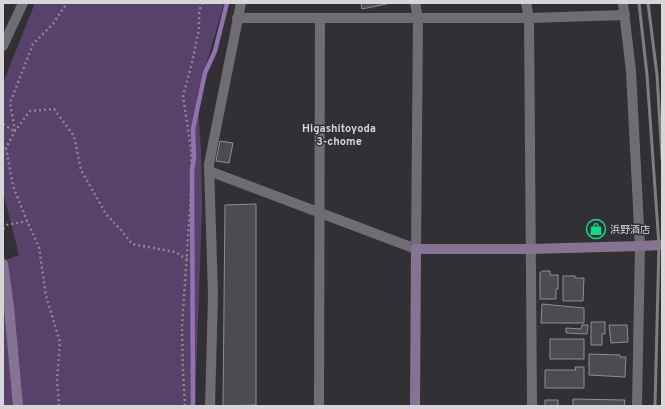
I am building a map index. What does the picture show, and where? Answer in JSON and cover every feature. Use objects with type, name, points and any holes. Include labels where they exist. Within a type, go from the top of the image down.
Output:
[{"type":"street","points":[[3,46],[23,3]]},
{"type":"street","points":[[210,406],[213,295],[209,164],[241,3]]},
{"type":"street","points":[[414,406],[418,18],[415,3]]},
{"type":"street","points":[[526,3],[529,18],[532,406]]},
{"type":"street","points":[[623,3],[631,71],[640,246],[637,406]]},
{"type":"street","points":[[237,18],[529,18],[625,15]]},
{"type":"street","points":[[319,406],[320,18]]},
{"type":"street","points":[[210,171],[416,249],[531,249],[662,245]]},
{"type":"street","points":[[3,264],[9,307],[18,406]]},
{"type":"path","points":[[15,131],[10,103],[33,44],[52,25],[67,3]]},
{"type":"path","points":[[185,406],[182,370],[182,326],[192,178],[191,149],[183,96],[199,29],[199,12],[202,3]]},
{"type":"path","points":[[59,406],[57,380],[60,342],[46,296],[39,247],[13,186],[6,148],[15,131],[30,110],[54,109],[74,136],[81,170],[106,214],[122,230],[132,244],[175,252],[187,259]]},
{"type":"path","points":[[3,124],[15,131]]},
{"type":"path","points":[[3,229],[7,225],[27,221]]},
{"type":"shaded area","points":[[35,3],[224,3],[197,96],[201,151],[202,209],[195,406],[3,406],[3,261],[19,255],[3,192],[3,83]]},
{"type":"building","points":[[361,3],[391,3],[362,9]]},
{"type":"building","points":[[220,141],[233,143],[229,163],[216,161]]},
{"type":"building","points":[[256,204],[256,405],[223,406],[225,205]]},
{"type":"building","points":[[542,271],[550,271],[550,275],[558,275],[556,299],[540,299],[540,273]]},
{"type":"building","points":[[563,276],[584,278],[583,301],[563,301]]},
{"type":"building","points":[[542,304],[584,308],[584,323],[541,323]]},
{"type":"building","points":[[591,322],[605,322],[605,334],[602,334],[602,345],[591,345]]},
{"type":"building","points":[[582,325],[588,325],[587,334],[566,333],[566,328],[581,329]]},
{"type":"building","points":[[609,325],[627,325],[628,342],[611,343]]},
{"type":"building","points":[[550,339],[584,339],[584,359],[550,359]]},
{"type":"building","points":[[589,354],[620,355],[620,357],[626,357],[625,377],[589,375]]},
{"type":"building","points":[[575,367],[584,367],[584,388],[545,388],[545,370],[576,370]]},
{"type":"building","points":[[573,399],[625,400],[624,406],[573,406]]},
{"type":"building","points":[[545,400],[558,400],[558,406],[545,406]]},
{"type":"waterway","points":[[193,406],[193,129],[205,73],[215,51],[227,3]]},
{"type":"railway","points":[[639,3],[647,75],[659,245],[655,406]]},
{"type":"railway","points":[[648,3],[657,75],[662,159]]},
{"type":"place","name":"浜野酒店","points":[[596,229]]},
{"type":"district","name":"Higashitoyoda 3-chome","points":[[339,134]]}]
